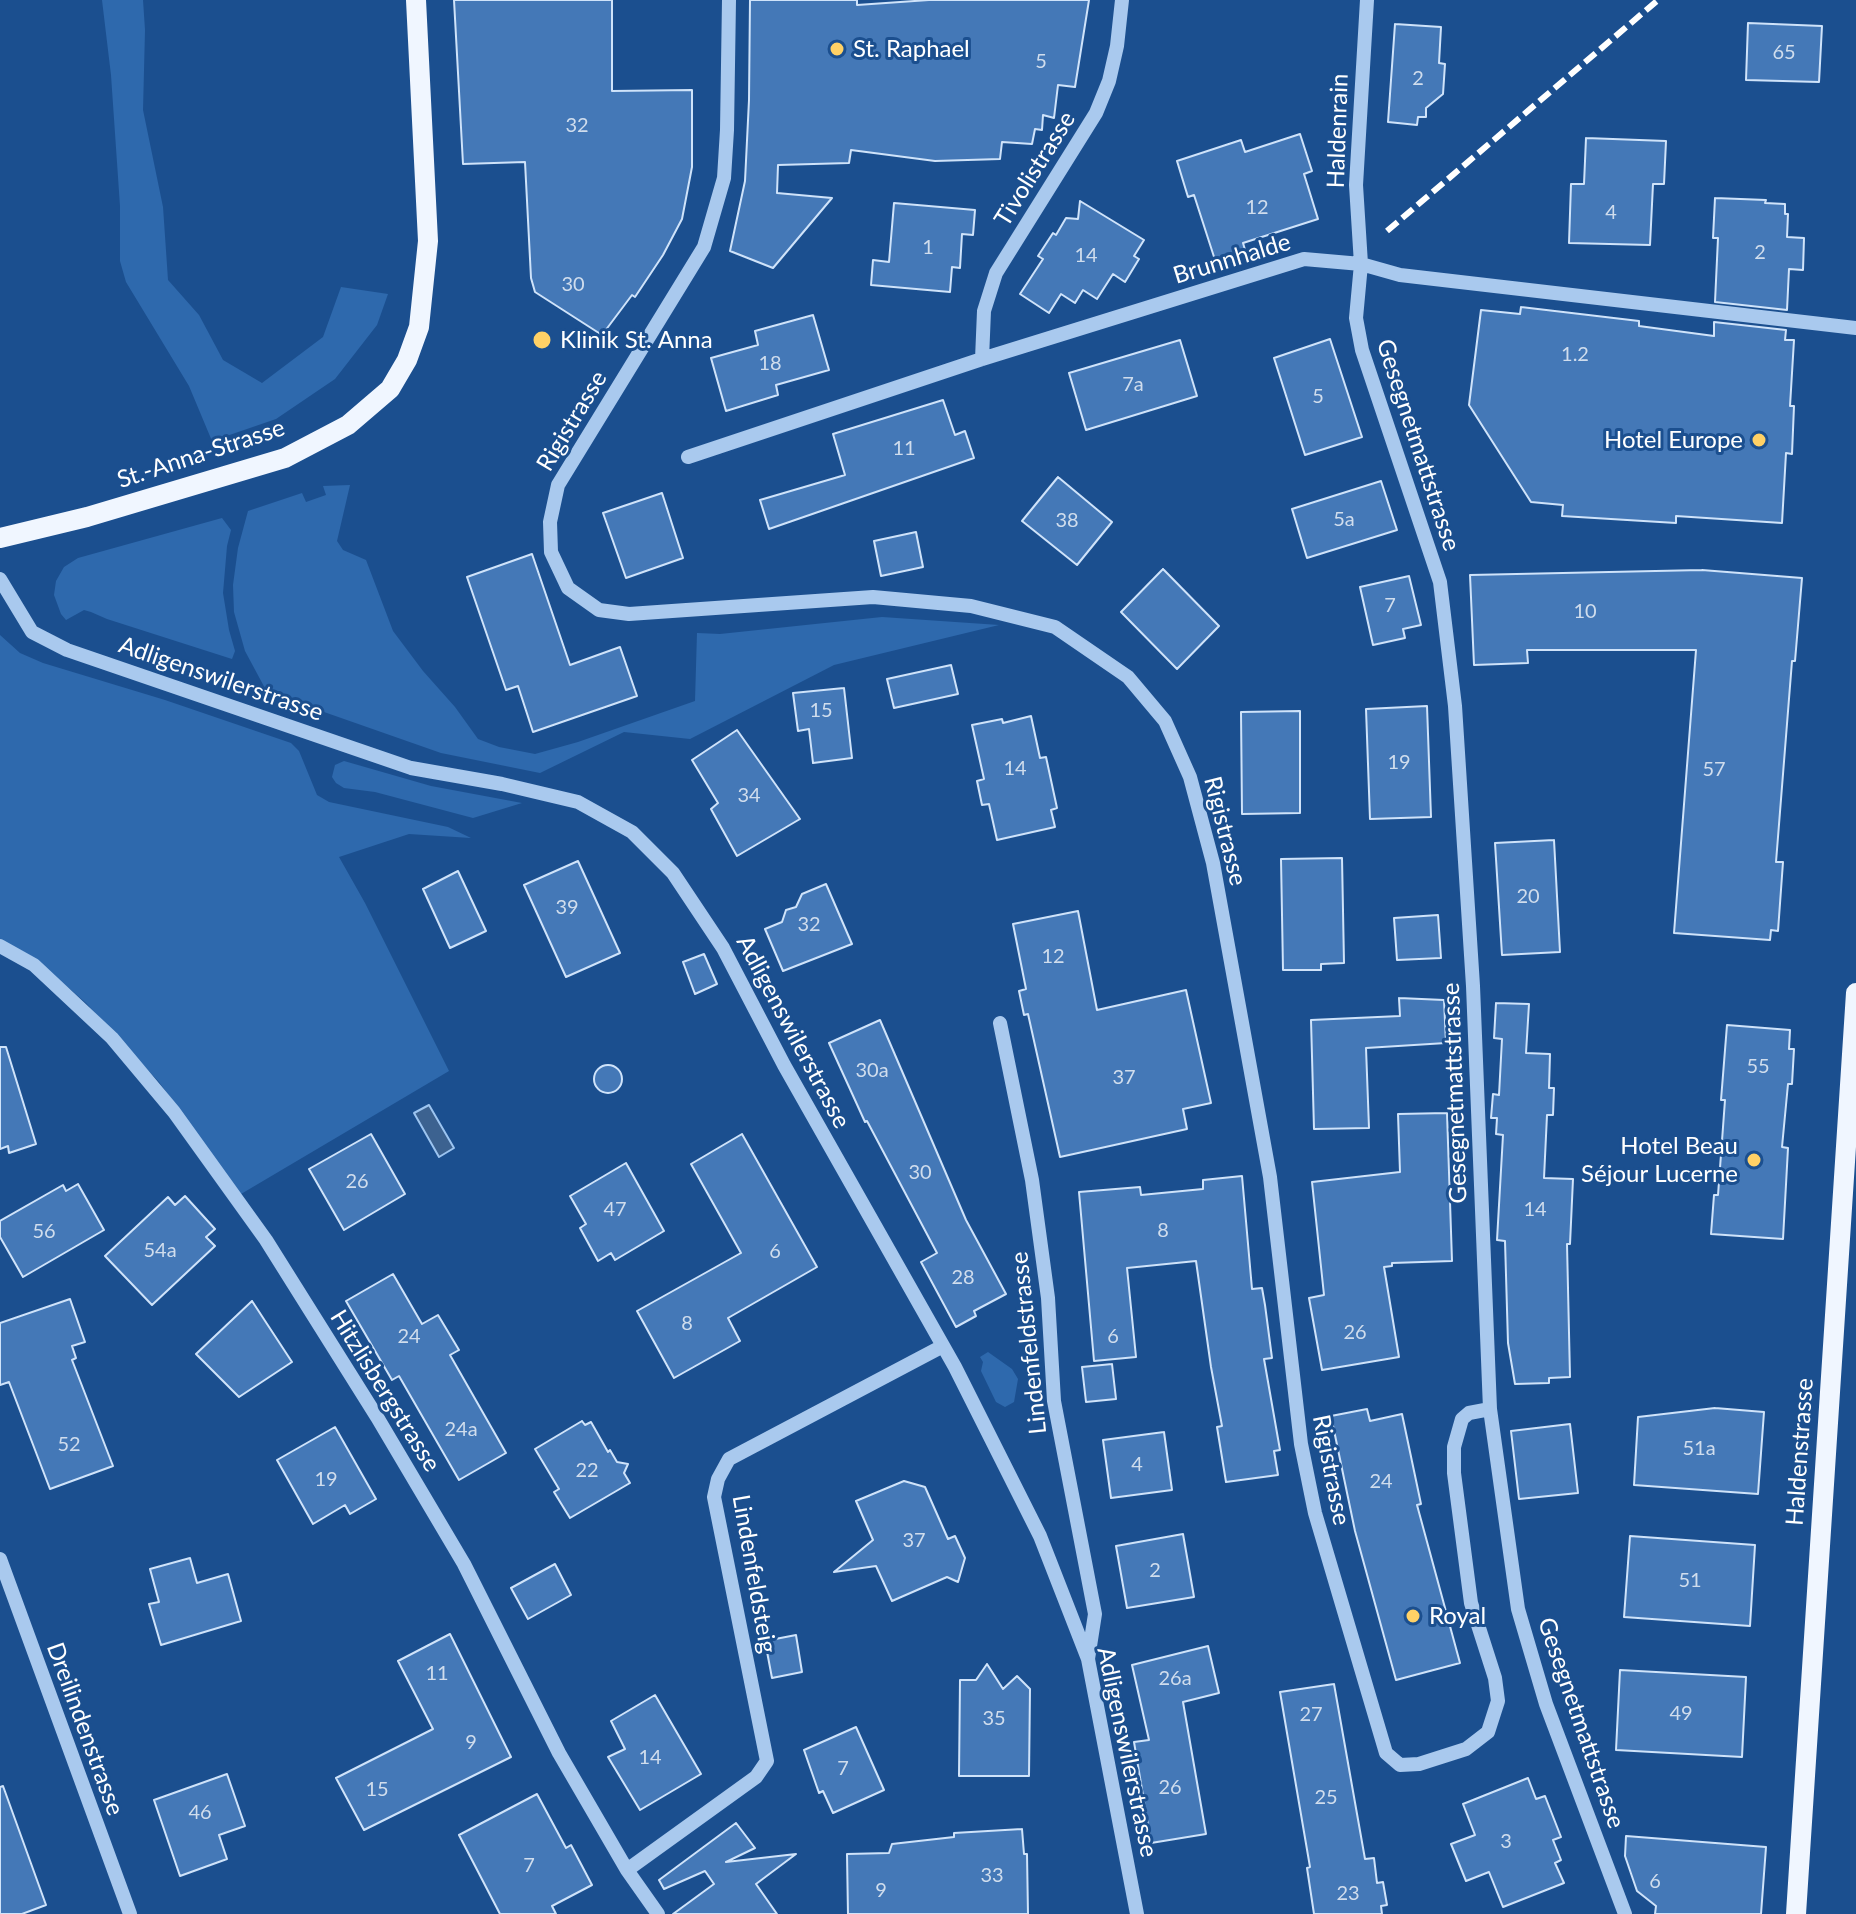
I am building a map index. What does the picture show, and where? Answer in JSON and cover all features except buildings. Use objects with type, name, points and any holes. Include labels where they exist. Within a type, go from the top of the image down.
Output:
[{"type":"main road","name":"St.-Anna-Strasse","points":[[0,538],[97,514],[285,458],[348,425],[390,389],[407,360],[419,327],[428,241],[416,0]]},
{"type":"main road","name":"Haldenstrasse","points":[[1796,1914],[1856,993]]},
{"type":"street","name":"Rigistrasse","points":[[729,0],[724,178],[704,247],[558,485],[550,522],[551,552],[568,588],[599,610],[629,614],[873,597],[971,606],[1055,627],[1128,677],[1165,721],[1190,777],[1213,863],[1270,1177],[1301,1444],[1315,1513],[1386,1753],[1400,1765],[1419,1764],[1466,1749],[1488,1732],[1498,1701],[1495,1678],[1469,1591],[1454,1473],[1454,1447],[1462,1419],[1469,1413],[1490,1409]]},
{"type":"street","name":"Tivolistrasse","points":[[982,359],[984,311],[996,273],[1096,113],[1109,81],[1122,0]]},
{"type":"street","name":"Haldenrain","points":[[1361,264],[1356,185],[1367,0]]},
{"type":"street","name":"Brunnhalde","points":[[688,457],[982,359],[1304,259],[1361,264],[1400,275],[1856,328]]},
{"type":"street","name":"Gesegnetmattstrasse","points":[[1361,264],[1356,318],[1362,350],[1440,582],[1455,706],[1473,986],[1490,1409],[1518,1609],[1546,1704],[1625,1914]]},
{"type":"street","name":"Adligenswilerstrasse","points":[[0,579],[32,632],[67,650],[411,768],[502,784],[578,802],[632,832],[673,873],[723,948],[784,1065],[943,1346],[1040,1536],[1088,1659],[1137,1914]]},
{"type":"street","name":"Hitzlisbergstrasse","points":[[0,946],[34,965],[112,1038],[174,1112],[266,1240],[377,1417],[464,1564],[559,1753],[627,1870],[658,1914]]},
{"type":"street","name":"Lindenfeldstrasse","points":[[1000,1023],[1032,1180],[1048,1298],[1054,1401],[1095,1614],[1088,1659]]},
{"type":"street","name":"Lindenfeldsteig","points":[[627,1870],[756,1777],[767,1761],[714,1497],[718,1479],[729,1459],[943,1346]]},
{"type":"street","name":"Dreilindenstrasse","points":[[0,1559],[130,1914]]},
{"type":"shaded area","points":[[102,0],[143,0],[143,110],[163,207],[168,280],[199,315],[223,360],[262,383],[323,337],[341,287],[388,294],[377,325],[335,379],[276,419],[212,441],[189,386],[126,282],[120,261],[120,206],[111,75]]},
{"type":"shaded area","points":[[350,485],[337,541],[343,550],[366,560],[393,631],[423,671],[478,739],[499,747],[535,754],[695,701],[697,633],[720,634],[882,617],[999,625],[834,665],[690,739],[624,732],[540,773],[441,753],[267,692],[245,651],[234,612],[233,585],[238,548],[248,511],[302,493],[306,502],[326,495],[323,486]]},
{"type":"shaded area","points":[[222,518],[231,530],[223,593],[235,651],[232,659],[84,610],[66,620],[61,614],[54,595],[56,581],[64,567],[78,558]]},
{"type":"shaded area","points":[[0,635],[20,653],[43,663],[291,743],[299,751],[317,795],[329,802],[448,827],[471,838],[409,834],[339,857],[449,1071],[241,1194],[159,1082],[86,1003],[33,957],[0,939]]},
{"type":"shaded area","points":[[344,761],[431,786],[522,803],[473,818],[375,792],[344,788],[332,777],[335,765]]},
{"type":"shaded area","points":[[429,1105],[454,1148],[439,1157],[414,1113]]},
{"type":"shaded area","points":[[988,1352],[1012,1369],[1018,1379],[1014,1402],[1005,1407],[996,1402],[981,1371],[983,1362],[980,1357]]},
{"type":"railway","points":[[1387,231],[1658,0]]},
{"type":"place","name":"St. Raphael","points":[[837,49]]},
{"type":"place","name":"Klinik St. Anna","points":[[542,340]]},
{"type":"place","name":"Hotel Europe","points":[[1759,440]]},
{"type":"place","name":"Hotel Beau Séjour Lucerne","points":[[1754,1160]]},
{"type":"place","name":"Royal","points":[[1413,1616]]}]
